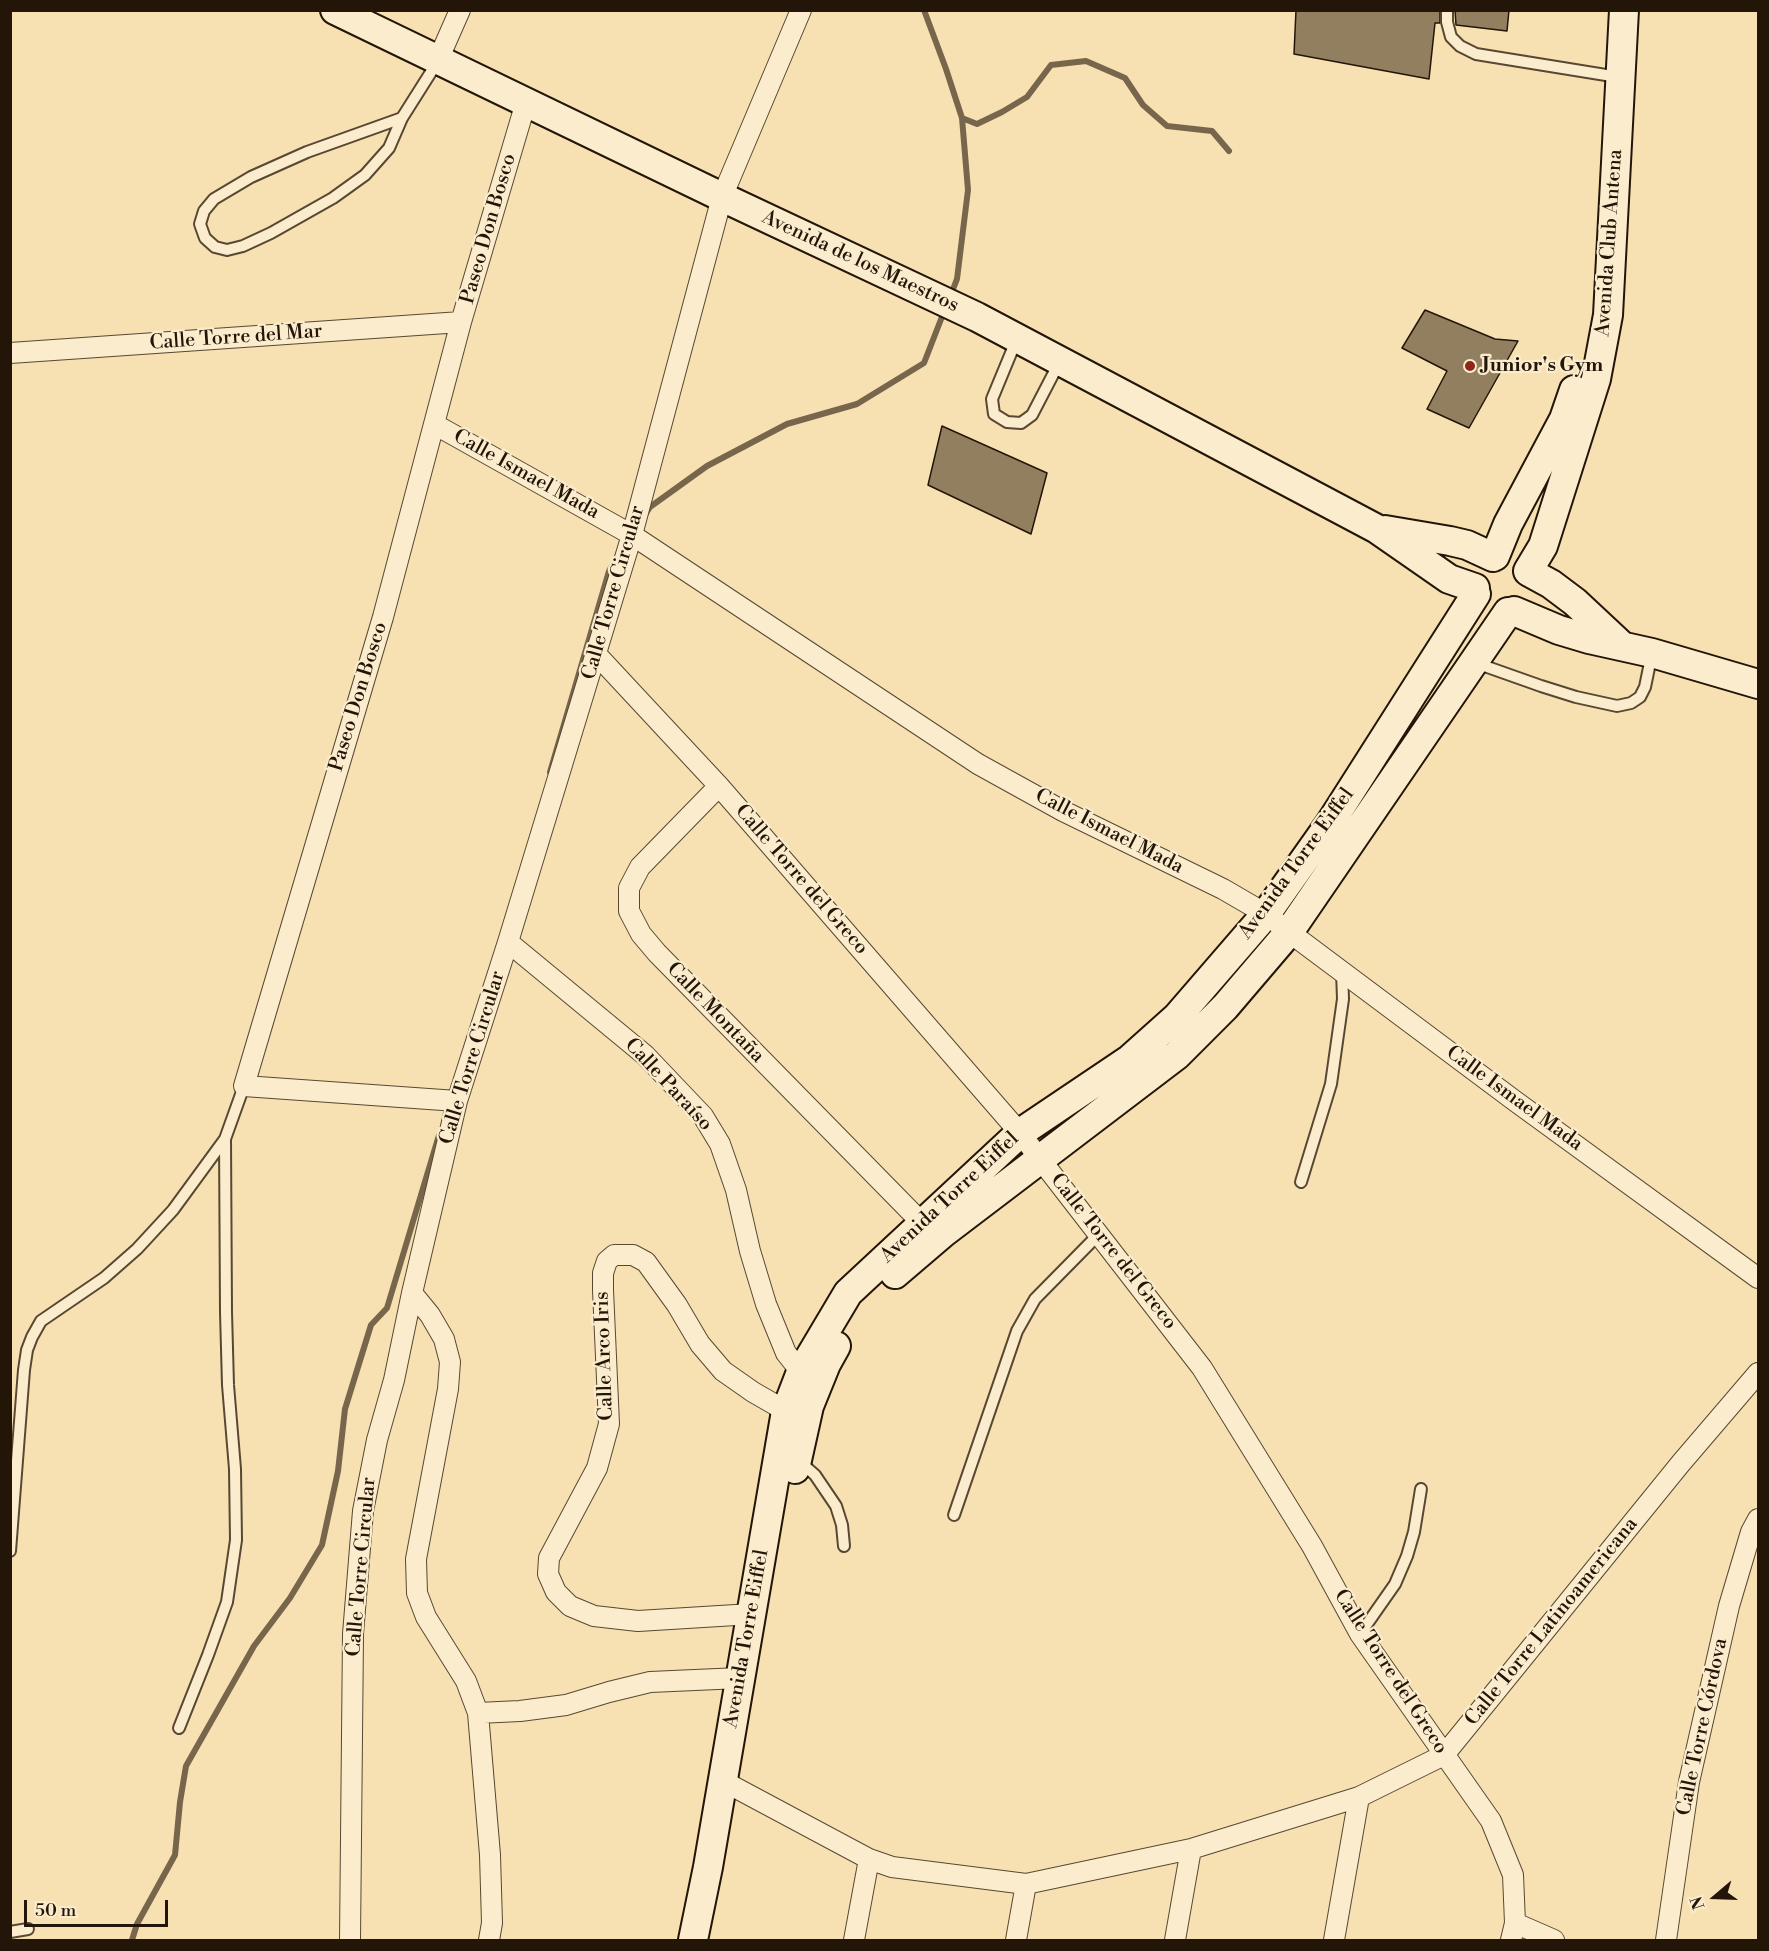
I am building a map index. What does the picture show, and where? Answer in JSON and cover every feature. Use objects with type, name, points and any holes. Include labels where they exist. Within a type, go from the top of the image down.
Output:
[{"type":"street","name":"Avenida de los Maestros","points":[[334,10],[977,317],[1377,528],[1449,579],[1475,591]]},
{"type":"street","points":[[438,60],[460,10]]},
{"type":"street","name":"Calle Torre Circular","points":[[350,1941],[353,1634],[363,1511],[377,1440],[394,1380],[456,1101],[597,655],[632,534],[722,197],[801,10]]},
{"type":"street","name":"Avenida Club Antena","points":[[1494,557],[1508,524],[1564,419],[1580,375],[1599,267],[1615,10]]},
{"type":"street","name":"Avenida Club Antena","points":[[1529,571],[1543,546],[1596,379],[1608,315],[1624,10]]},
{"type":"street","name":"Paseo Don Bosco","points":[[244,1086],[383,617],[461,322],[526,102]]},
{"type":"street","name":"Calle Torre del Mar","points":[[10,353],[461,322]]},
{"type":"street","name":"Calle Ismael Mada","points":[[434,424],[632,534],[978,764],[1063,811],[1223,889],[1266,914],[1515,1101],[1758,1278]]},
{"type":"street","name":"Avenida de los Maestros","points":[[1377,528],[1467,545],[1494,557]]},
{"type":"street","points":[[1529,571],[1532,581],[1528,599],[1522,606],[1511,611],[1498,612],[1489,609],[1481,602],[1475,591],[1475,578],[1485,562],[1504,555],[1514,558],[1575,602],[1621,645]]},
{"type":"street","name":"Avenida Torre Eiffel","points":[[711,1941],[732,1785],[740,1678],[786,1411],[801,1372],[848,1293],[1020,1133],[1130,1059],[1177,1017],[1266,914],[1329,825],[1475,591]]},
{"type":"street","points":[[1511,611],[1589,639],[1652,653],[1758,684]]},
{"type":"street","name":"Avenida Torre Eiffel","points":[[693,1941],[732,1785],[809,1406],[826,1364],[856,1310],[943,1233],[1177,1055],[1225,1007],[1288,932],[1511,611]]},
{"type":"street","name":"Calle Torre del Greco","points":[[597,655],[719,786],[1020,1133],[1202,1368],[1312,1546],[1360,1634],[1491,1821],[1513,1875],[1513,1932]]},
{"type":"street","name":"Calle Montaña","points":[[719,786],[640,867],[629,888],[629,911],[640,934],[657,953],[922,1224]]},
{"type":"street","name":"Calle Paraíso","points":[[508,942],[645,1055],[703,1116],[720,1144],[736,1190],[750,1251],[766,1304],[786,1353],[801,1372]]},
{"type":"street","points":[[244,1086],[456,1101]]},
{"type":"street","name":"Calle Arco Iris","points":[[752,1614],[638,1622],[594,1616],[570,1606],[556,1592],[548,1574],[549,1558],[597,1468],[609,1424],[603,1290],[603,1273],[607,1261],[614,1255],[633,1255],[646,1262],[677,1305],[700,1344],[723,1371],[786,1411]]},
{"type":"street","points":[[412,1293],[430,1315],[444,1339],[450,1362],[448,1389],[416,1559],[417,1593],[426,1617],[466,1681],[478,1713],[490,1855],[492,1923],[489,1941]]},
{"type":"street","name":"Calle Torre Latinoamericana","points":[[732,1785],[868,1859],[892,1867],[1026,1884],[1191,1849],[1359,1797],[1444,1755],[1681,1463],[1758,1373]]},
{"type":"street","name":"Calle Torre Córdova","points":[[1666,1941],[1689,1782],[1729,1606],[1751,1532],[1758,1519]]},
{"type":"street","points":[[478,1713],[520,1711],[566,1705],[650,1682],[740,1678]]},
{"type":"street","points":[[1334,1941],[1359,1797]]},
{"type":"street","points":[[1175,1941],[1191,1849]]},
{"type":"street","points":[[854,1941],[868,1859]]},
{"type":"street","points":[[1016,1941],[1026,1884]]},
{"type":"street","points":[[1513,1932],[1554,1941]]},
{"type":"lane","points":[[1447,10],[1451,37],[1460,46],[1476,54],[1612,76]]},
{"type":"lane","points":[[402,118],[308,152],[251,177],[214,199],[204,211],[200,224],[205,238],[215,247],[227,250],[243,246],[333,198],[365,175],[389,148],[402,118],[438,60]]},
{"type":"lane","points":[[1017,338],[992,399],[994,414],[1006,422],[1021,423],[1032,415],[1060,361]]},
{"type":"lane","points":[[1474,662],[1541,687],[1617,706],[1631,703],[1640,697],[1645,687],[1652,653]]},
{"type":"lane","points":[[1301,1182],[1331,1084],[1343,999],[1342,971]]},
{"type":"lane","points":[[10,1551],[24,1370],[32,1337],[41,1321],[104,1278],[137,1249],[173,1210],[225,1139],[244,1086]]},
{"type":"lane","points":[[178,1728],[227,1602],[236,1540],[235,1469],[225,1312],[225,1139]]},
{"type":"lane","points":[[954,1515],[1017,1330],[1035,1299],[1099,1234]]},
{"type":"lane","points":[[797,1459],[815,1475],[836,1506],[842,1525],[844,1546]]},
{"type":"lane","points":[[1360,1634],[1395,1584],[1407,1556],[1414,1532],[1421,1489]]},
{"type":"lane","points":[[10,1932],[28,1929]]},
{"type":"building","points":[[1296,10],[1440,10],[1440,23],[1435,23],[1429,79],[1294,54]]},
{"type":"building","points":[[1455,10],[1509,10],[1507,31],[1456,25]]},
{"type":"building","name":"Junior's Gym","points":[[1425,310],[1495,339],[1518,341],[1469,428],[1427,409],[1447,371],[1402,348]]},
{"type":"building","points":[[942,426],[1047,473],[1031,534],[928,485]]},
{"type":"waterway","points":[[924,10],[962,118],[977,124],[1027,97],[1051,65],[1086,61],[1125,78],[1143,105],[1167,126],[1212,131],[1229,151]]},
{"type":"waterway","points":[[950,297],[957,279],[968,190],[962,118]]},
{"type":"waterway","points":[[645,515],[650,507],[707,466],[787,424],[857,404],[924,363],[945,309]]},
{"type":"waterway","points":[[550,772],[609,571],[616,559]]},
{"type":"waterway","points":[[132,1940],[137,1924],[175,1855],[186,1766],[254,1646],[290,1598],[322,1545],[338,1471],[345,1409],[371,1325],[387,1308],[439,1135]]},
{"type":"place","name":"Junior's Gym","points":[[1470,366]]}]
